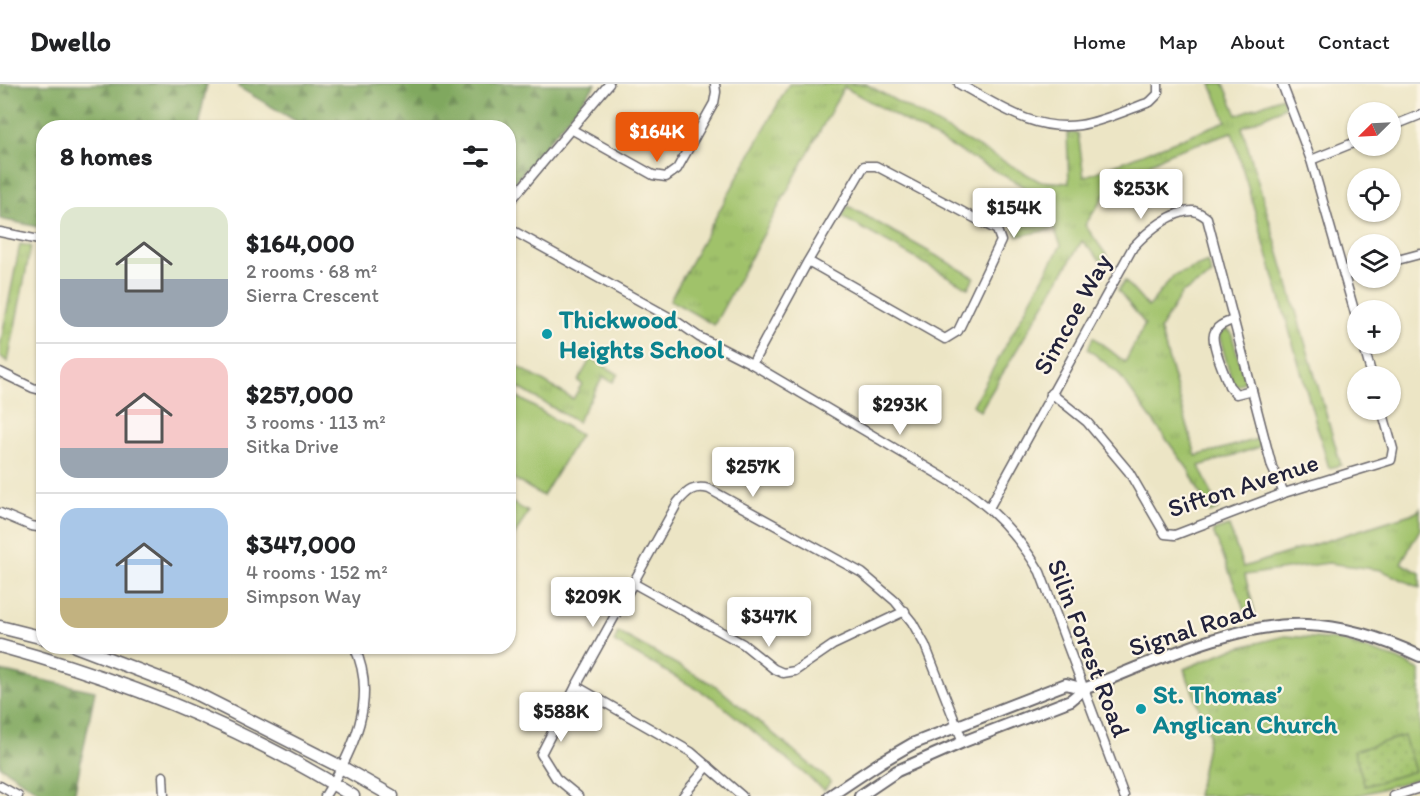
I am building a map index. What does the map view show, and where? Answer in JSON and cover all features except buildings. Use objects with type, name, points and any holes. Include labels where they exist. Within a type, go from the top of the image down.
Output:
[{"type":"main road","points":[[0,627],[36,636]]},
{"type":"main road","points":[[0,646],[65,664],[212,719],[353,796]]},
{"type":"main road","points":[[96,654],[185,688],[341,767],[392,796]]},
{"type":"street","points":[[516,194],[609,84]]},
{"type":"street","points":[[571,129],[652,175],[666,177],[677,169],[714,103],[715,84]]},
{"type":"street","points":[[959,84],[1016,115],[1048,126],[1081,125],[1150,102],[1158,94],[1158,84]]},
{"type":"street","points":[[1282,84],[1311,160],[1351,300]]},
{"type":"street","points":[[1401,123],[1420,115]]},
{"type":"street","points":[[1311,160],[1347,145]]},
{"type":"street","points":[[752,364],[808,261],[864,166],[876,166],[997,230],[1001,241],[958,331],[945,339],[808,261]]},
{"type":"street","name":"Simcoe Way","points":[[989,508],[1133,247],[1148,231],[1182,212],[1197,211],[1207,218],[1272,467],[1284,493]]},
{"type":"street","points":[[0,232],[36,239]]},
{"type":"street","name":"Silin Forest Road","points":[[516,232],[676,321],[699,338],[752,364],[965,490],[989,508],[1021,542],[1040,572],[1124,796]]},
{"type":"street","points":[[1401,259],[1420,254]]},
{"type":"street","points":[[1233,320],[1219,326],[1214,333],[1214,341],[1228,386],[1236,394],[1252,390]]},
{"type":"street","points":[[0,372],[36,389]]},
{"type":"street","name":"Sifton Avenue","points":[[1051,393],[1087,422],[1129,472],[1165,534],[1175,535],[1284,493],[1391,460],[1393,449],[1385,420]]},
{"type":"street","points":[[578,796],[556,778],[541,754],[678,502],[687,491],[702,487],[862,573],[885,591],[904,611],[925,645],[963,742]]},
{"type":"street","points":[[0,513],[36,527]]},
{"type":"street","points":[[633,583],[743,644],[774,669],[783,673],[795,671],[832,645],[904,611]]},
{"type":"street","name":"Signal Road","points":[[860,796],[897,771],[963,742],[1071,700],[1084,689],[1224,637],[1261,628],[1287,625],[1316,626],[1347,630],[1419,653]]},
{"type":"street","points":[[325,796],[359,728],[364,707],[363,679],[356,654]]},
{"type":"street","name":"Signal Road","points":[[830,796],[912,744],[1066,684],[1084,689]]},
{"type":"street","points":[[576,686],[691,752],[742,796]]},
{"type":"street","points":[[683,796],[708,766]]},
{"type":"street","points":[[163,776],[164,796]]},
{"type":"street","points":[[0,786],[14,795]]},
{"type":"street","points":[[1394,796],[1420,788]]},
{"type":"green space","points":[[0,84],[207,84],[199,120],[36,120],[36,227],[0,219]]},
{"type":"green space","points":[[239,84],[596,84],[516,180],[516,120],[294,120],[238,87]]},
{"type":"green space","points":[[789,84],[866,84],[1039,181],[1069,183],[1067,133],[1078,133],[1084,177],[1226,121],[1211,84],[1224,84],[1237,115],[1282,97],[1285,107],[1242,127],[1341,465],[1329,468],[1232,132],[1170,153],[1113,183],[1085,225],[1110,260],[1106,266],[1082,241],[980,411],[973,405],[1061,245],[1054,229],[1018,236],[1014,226],[1050,216],[1046,199],[844,87],[714,325],[670,300]]},
{"type":"green space","points":[[848,206],[974,277],[968,288],[842,217]]},
{"type":"green space","points":[[20,244],[31,246],[8,362],[0,356],[0,346]]},
{"type":"green space","points":[[1208,262],[1212,275],[1182,293],[1160,329],[1196,456],[1258,439],[1260,447],[1199,466],[1219,509],[1210,513],[1188,469],[1118,373],[1088,349],[1093,337],[1125,362],[1145,324],[1118,290],[1125,281],[1148,307],[1173,276]]},
{"type":"green space","points":[[1226,329],[1231,332],[1245,381],[1238,386],[1233,384],[1219,335]]},
{"type":"green space","points":[[591,358],[618,374],[613,382],[603,377],[577,422],[516,386],[516,365],[573,399],[582,384],[578,381]]},
{"type":"green space","points":[[516,396],[580,435],[543,496],[516,480]]},
{"type":"green space","points":[[516,505],[528,512],[516,533]]},
{"type":"green space","points":[[1420,508],[1420,529],[1401,563],[1420,573],[1420,588],[1381,570],[1328,563],[1245,575],[1255,613],[1246,614],[1213,531],[1229,526],[1243,567],[1417,512]]},
{"type":"green space","points":[[618,632],[716,686],[831,782],[824,790],[713,698],[614,642]]},
{"type":"green space","points":[[1285,636],[1338,640],[1397,659],[1420,670],[1420,778],[1356,796],[1197,796],[1209,734],[1184,669],[1229,650]]},
{"type":"green space","points":[[0,671],[95,691],[74,796],[45,796],[0,766]]},
{"type":"green space","points":[[1404,736],[1415,771],[1365,786],[1354,751]]},
{"type":"place","name":"Thickwood Heights School","points":[[547,334]]},
{"type":"place","name":"St. Thomas’ Anglican Church","points":[[1141,709]]}]
